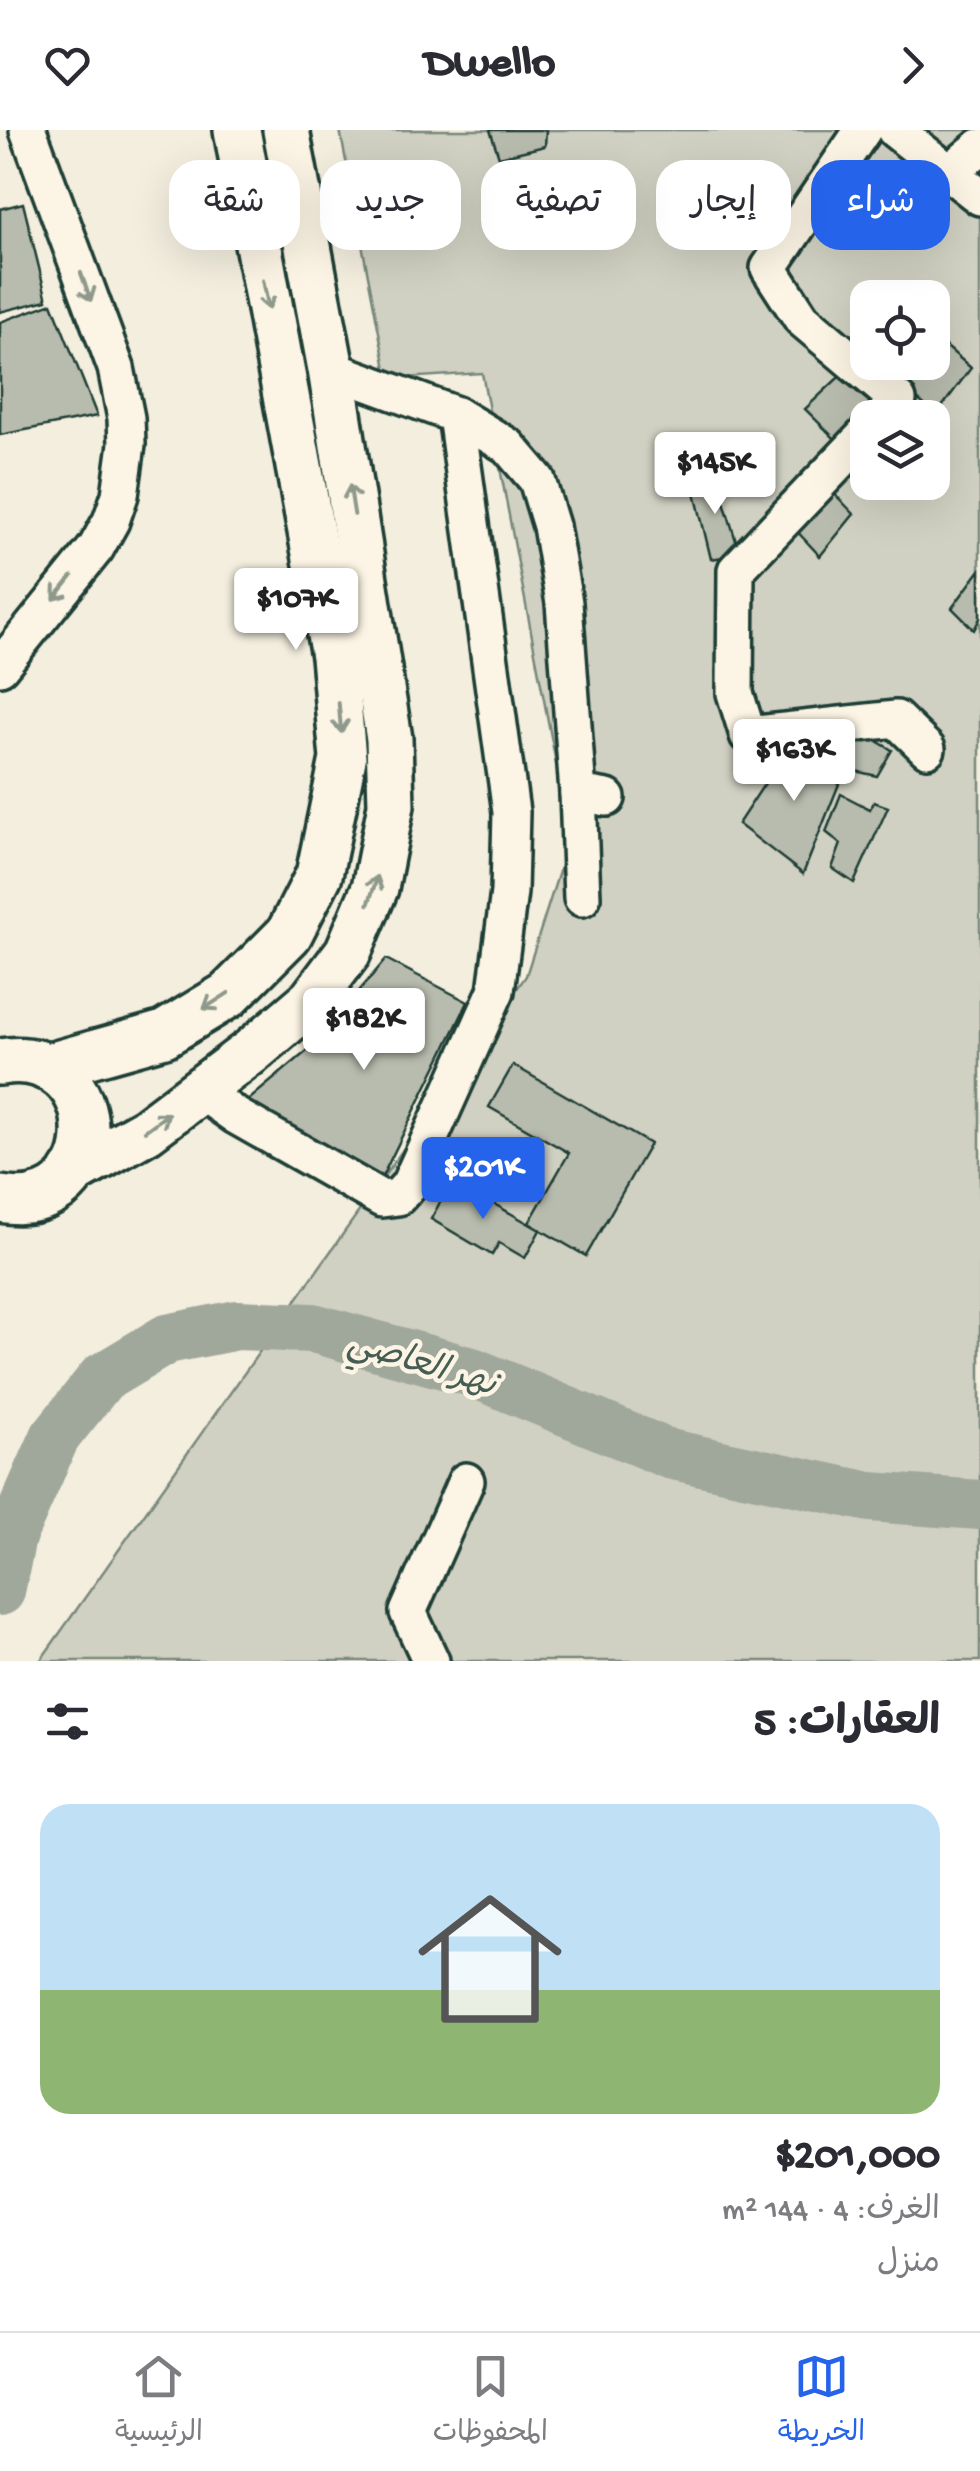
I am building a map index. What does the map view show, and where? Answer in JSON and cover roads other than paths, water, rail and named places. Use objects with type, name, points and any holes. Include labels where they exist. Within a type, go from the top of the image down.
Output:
[{"type":"main road","points":[[46,1067],[164,1034],[228,995],[290,934],[319,875],[343,760],[334,656],[236,130]]},
{"type":"main road","points":[[73,1172],[146,1130],[252,1051],[312,1000],[348,952],[375,888],[391,805],[389,739],[331,369],[286,130]]},
{"type":"main road","points":[[0,1062],[29,1061],[61,1076],[82,1105],[86,1122],[82,1156],[73,1172],[46,1194],[10,1208]]},
{"type":"street","points":[[0,667],[104,534],[120,495],[127,444],[116,368],[28,130]]},
{"type":"street","points":[[863,130],[769,268],[802,320],[898,400]]},
{"type":"street","points":[[895,130],[933,160]]},
{"type":"street","points":[[950,172],[980,147]]},
{"type":"street","points":[[950,174],[980,197]]},
{"type":"street","points":[[331,369],[456,414],[508,446],[536,480],[551,526],[592,795],[582,898]]},
{"type":"street","points":[[200,1090],[236,1116],[382,1199],[398,1198],[409,1185],[496,991],[509,892],[511,812],[456,414]]},
{"type":"street","points":[[850,451],[736,570],[735,693],[748,735],[896,719],[926,749]]},
{"type":"street","points":[[431,1661],[408,1612],[466,1481]]},
{"type":"waterway","name":"نهر العاصي","points":[[0,1591],[11,1537],[55,1437],[102,1378],[167,1339],[237,1325],[313,1328],[472,1372],[669,1454],[870,1497],[980,1505]]}]
